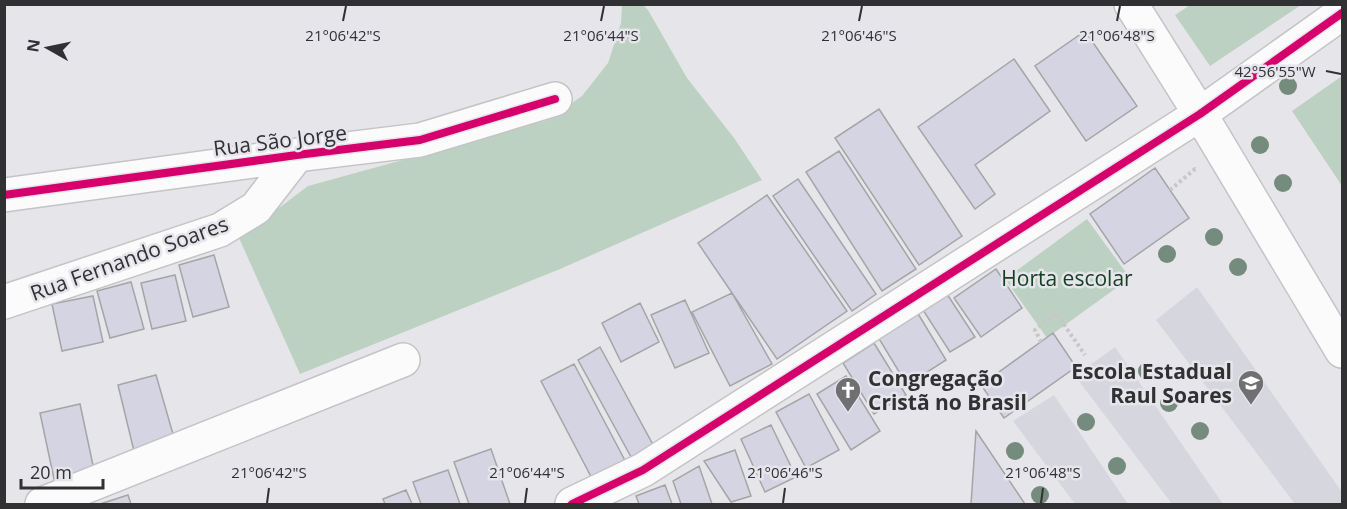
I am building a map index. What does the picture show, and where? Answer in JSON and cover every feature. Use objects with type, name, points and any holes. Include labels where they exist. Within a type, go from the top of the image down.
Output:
[{"type":"street","points":[[1131,4],[1200,114],[1342,351]]},
{"type":"street","points":[[572,504],[643,470],[1200,114],[1342,13]]},
{"type":"street","name":"Rua São Jorge","points":[[4,195],[420,140],[555,99]]},
{"type":"street","name":"Rua Fernando Soares","points":[[4,302],[220,230],[256,208],[297,155]]},
{"type":"street","points":[[57,502],[403,360]]},
{"type":"path","points":[[1041,342],[1035,330],[1056,313],[1085,356]]},
{"type":"shaded area","name":"Escola Estadual Raul Soares","points":[[1197,287],[1342,492],[1342,504],[1295,504],[1156,320]]},
{"type":"shaded area","name":"Escola Estadual Raul Soares","points":[[1115,347],[1223,504],[1172,504],[1075,376]]},
{"type":"shaded area","name":"Escola Estadual Raul Soares","points":[[1054,395],[1128,504],[1075,504],[1013,421]]},
{"type":"green space","points":[[622,5],[643,5],[648,10],[687,78],[734,138],[762,180],[560,269],[300,374],[239,238],[308,186],[548,120],[582,96],[608,63],[621,23]]},
{"type":"green space","points":[[1190,5],[1301,5],[1210,66],[1175,15]]},
{"type":"green space","points":[[1342,76],[1342,186],[1292,111]]},
{"type":"green space","name":"Horta escolar","points":[[1087,219],[1130,278],[1047,338],[1005,279]]},
{"type":"building","points":[[1085,31],[1137,106],[1086,141],[1035,66]]},
{"type":"building","points":[[1014,59],[1050,111],[975,165],[995,194],[975,209],[918,127]]},
{"type":"building","points":[[879,109],[962,236],[919,265],[835,138]]},
{"type":"building","points":[[839,151],[916,269],[882,291],[806,172]]},
{"type":"building","points":[[1155,168],[1189,218],[1124,264],[1090,214]]},
{"type":"building","points":[[798,179],[876,294],[852,311],[773,196]]},
{"type":"building","points":[[767,195],[847,311],[777,359],[698,243]]},
{"type":"building","points":[[214,255],[229,307],[193,317],[179,265]]},
{"type":"building","points":[[996,269],[1022,308],[981,337],[954,298]]},
{"type":"building","points":[[175,275],[186,321],[152,329],[141,283]]},
{"type":"building","points":[[131,282],[144,329],[110,338],[97,291]]},
{"type":"building","points":[[732,293],[772,364],[730,386],[692,312]]},
{"type":"building","points":[[947,294],[975,337],[950,352],[923,310]]},
{"type":"building","points":[[93,296],[103,342],[62,351],[52,304]]},
{"type":"building","points":[[685,300],[709,353],[675,368],[651,315]]},
{"type":"building","points":[[640,303],[659,342],[621,362],[602,323]]},
{"type":"building","points":[[917,312],[946,360],[907,385],[878,337]]},
{"type":"building","points":[[1053,333],[1076,367],[1004,418],[981,385]]},
{"type":"building","points":[[874,343],[906,395],[874,414],[843,363]]},
{"type":"building","points":[[600,347],[658,454],[636,466],[578,360]]},
{"type":"building","points":[[574,364],[630,470],[597,488],[541,381]]},
{"type":"building","points":[[156,375],[175,441],[134,451],[118,385]]},
{"type":"building","name":"Congregação Cristã no Brasil","points":[[846,376],[880,431],[851,450],[817,394]]},
{"type":"building","points":[[809,394],[839,450],[806,468],[776,412]]},
{"type":"building","points":[[80,404],[94,470],[54,479],[40,413]]},
{"type":"building","points":[[771,425],[796,477],[765,492],[741,439]]},
{"type":"building","points":[[976,431],[1025,504],[971,504]]},
{"type":"building","points":[[491,449],[510,504],[469,504],[454,462]]},
{"type":"building","points":[[735,450],[751,496],[731,502],[704,461]]},
{"type":"building","points":[[699,466],[712,504],[681,504],[673,481]]},
{"type":"building","points":[[448,470],[460,504],[421,504],[413,482]]},
{"type":"building","points":[[665,485],[672,504],[639,504],[636,496]]},
{"type":"building","points":[[406,490],[412,504],[385,504],[383,499]]},
{"type":"building","points":[[128,495],[131,504],[100,504]]},
{"type":"cycle path","points":[[572,504],[643,470],[1200,114],[1342,13]]},
{"type":"cycle path","points":[[4,195],[420,140],[555,99]]},
{"type":"place","name":"Escola Estadual Raul Soares","points":[[1251,406]]},
{"type":"place","name":"Congregação Cristã no Brasil","points":[[848,413]]}]
